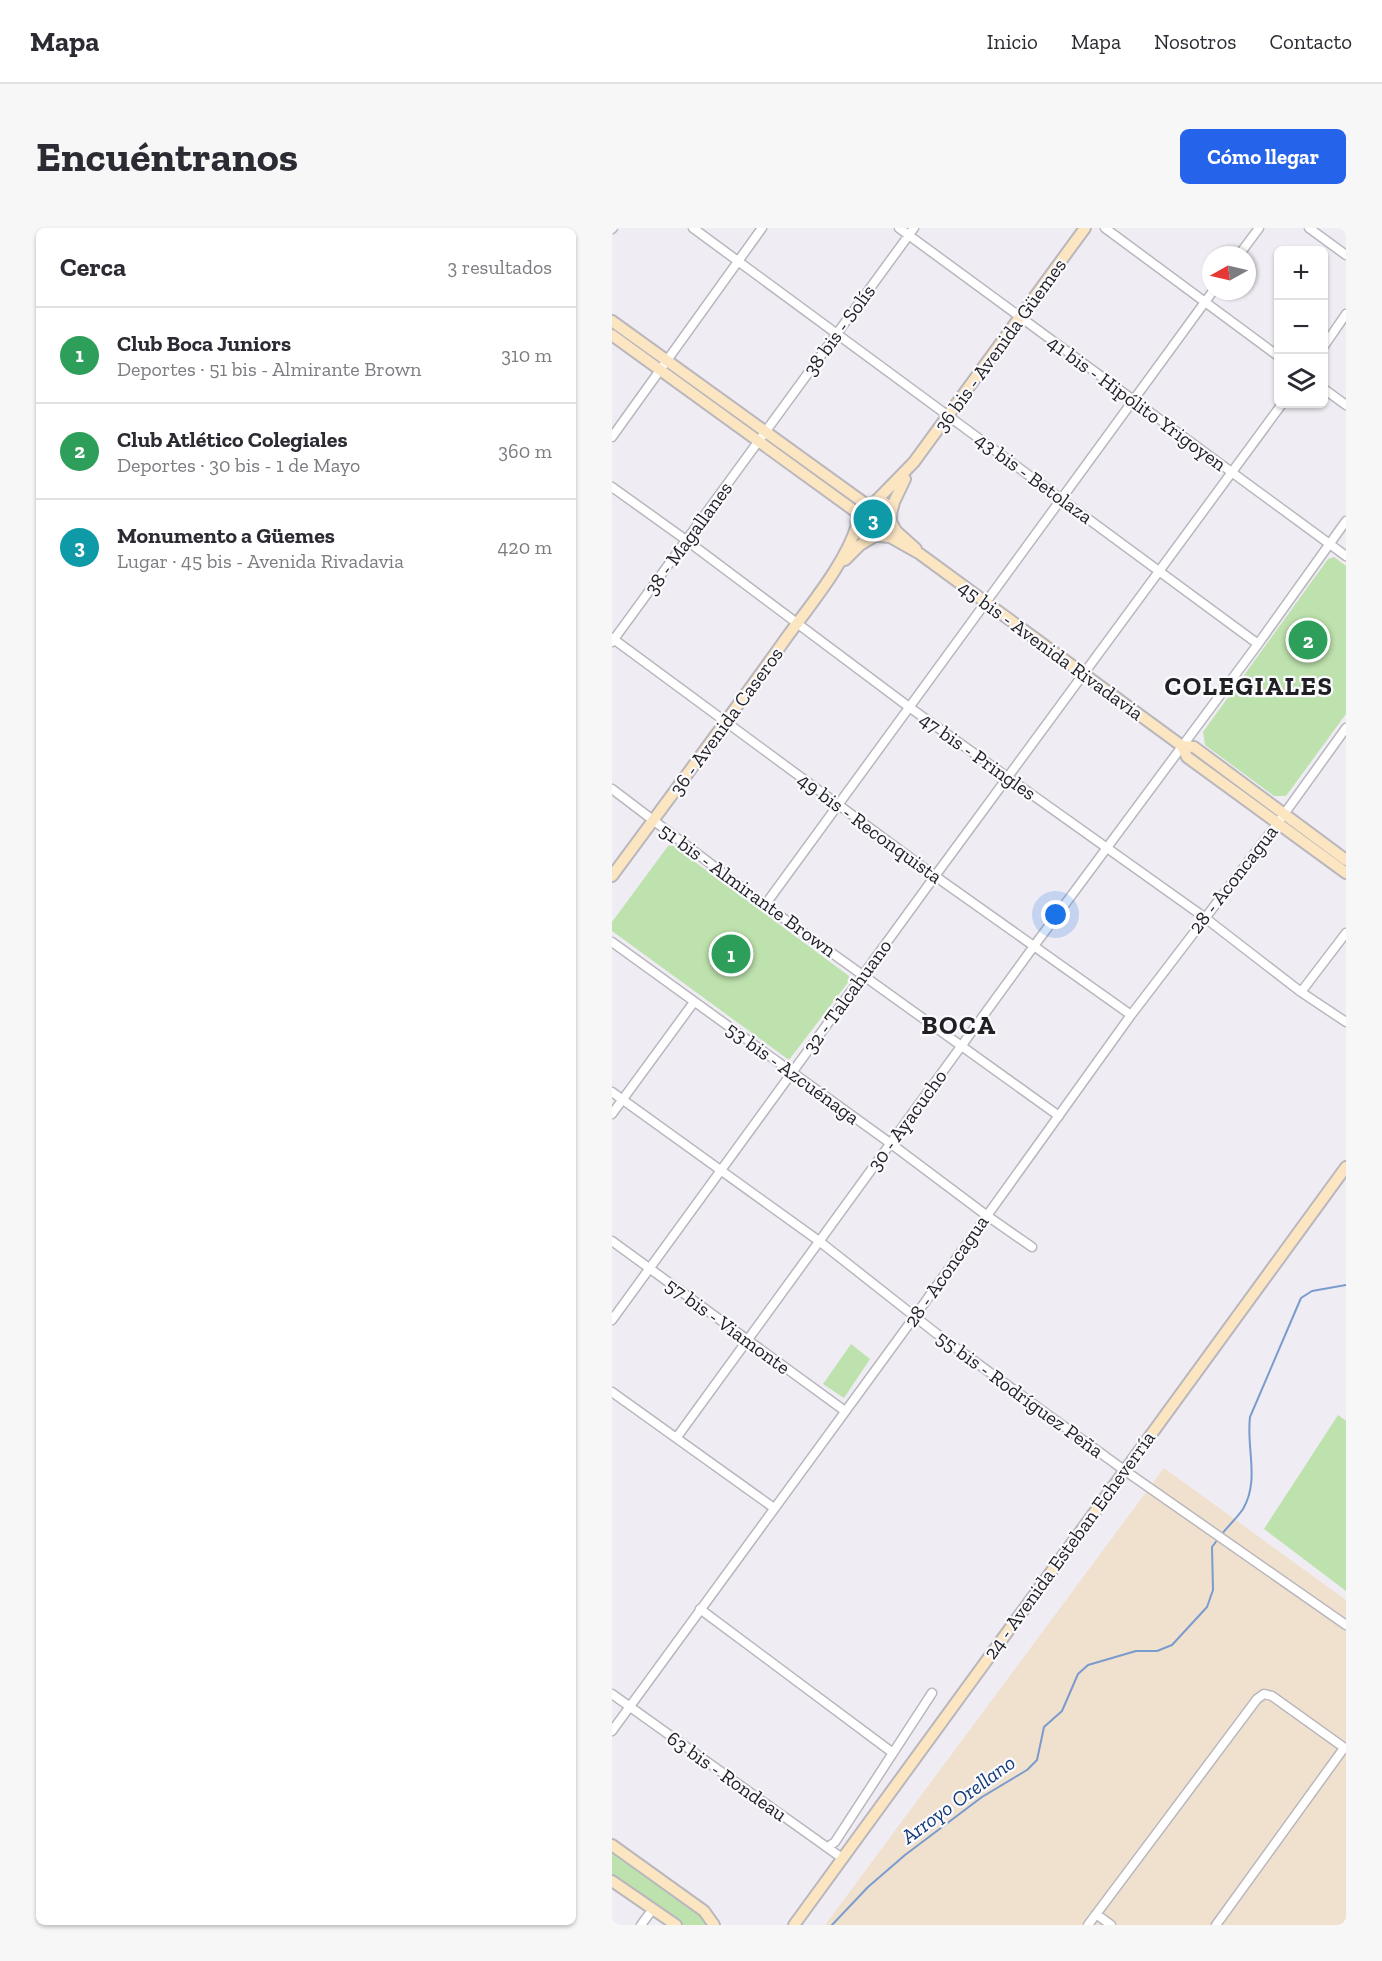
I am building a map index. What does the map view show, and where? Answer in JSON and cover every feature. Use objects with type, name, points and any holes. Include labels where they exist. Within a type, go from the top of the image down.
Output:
[{"type":"main road","name":"36 bis - Avenida Güemes","points":[[872,503],[914,462],[1085,228]]},
{"type":"main road","points":[[612,321],[664,366],[762,437],[858,520],[862,535],[876,536],[884,532],[890,519],[889,506],[881,501],[872,503],[858,520]]},
{"type":"main road","points":[[612,335],[664,366]]},
{"type":"main road","points":[[762,437],[872,503]]},
{"type":"main road","name":"36 bis - Avenida Güemes","points":[[890,519],[894,502],[914,462]]},
{"type":"main road","name":"45 bis - Avenida Rivadavia","points":[[890,519],[896,531],[907,539],[920,554]]},
{"type":"main road","name":"36 - Avenida Caseros","points":[[612,876],[838,565],[858,520]]},
{"type":"main road","name":"36 - Avenida Caseros","points":[[838,565],[860,545],[876,536]]},
{"type":"main road","name":"45 bis - Avenida Rivadavia","points":[[876,536],[890,537],[920,554],[1182,746],[1187,757],[1346,873]]},
{"type":"main road","name":"45 bis - Avenida Rivadavia","points":[[1182,746],[1194,747],[1346,860]]},
{"type":"main road","name":"24 - Avenida Esteban Echeverría","points":[[794,1925],[1346,1167]]},
{"type":"main road","points":[[612,1845],[714,1925]]},
{"type":"main road","points":[[612,1881],[676,1925]]},
{"type":"street","name":"43 bis - Betolaza","points":[[693,228],[1258,644]]},
{"type":"street","points":[[612,437],[762,228]]},
{"type":"street","name":"41 bis - Hipólito Yrigoyen","points":[[899,228],[911,232],[1020,317],[1346,556]]},
{"type":"street","points":[[1105,228],[1275,354]]},
{"type":"street","points":[[1246,246],[1259,228]]},
{"type":"street","points":[[1310,228],[1346,255]]},
{"type":"street","name":"38 bis - Solís","points":[[762,437],[911,232]]},
{"type":"street","points":[[765,905],[1206,300]]},
{"type":"street","points":[[1328,339],[1346,314]]},
{"type":"street","points":[[1328,392],[1346,405]]},
{"type":"street","name":"32 - Talcahuano","points":[[612,1320],[1083,673],[1279,408]]},
{"type":"street","name":"38 - Magallanes","points":[[613,640],[762,437]]},
{"type":"street","name":"47 bis - Pringles","points":[[612,487],[909,707],[1204,917],[1301,992],[1346,1022]]},
{"type":"street","name":"30 - Ayacucho","points":[[677,1437],[1346,521]]},
{"type":"street","name":"49 bis - Reconquista","points":[[613,640],[935,876],[1131,1015]]},
{"type":"street","name":"28 - Aconcagua","points":[[612,1731],[1131,1015],[1346,728]]},
{"type":"street","name":"51 bis - Almirante Brown","points":[[612,789],[765,905],[1059,1116]]},
{"type":"street","points":[[1301,992],[1346,933]]},
{"type":"street","name":"53 bis - Azcuénaga","points":[[612,942],[986,1215],[1032,1246]]},
{"type":"street","points":[[612,1114],[694,1002]]},
{"type":"street","name":"55 bis - Rodríguez Peña","points":[[612,1092],[720,1172],[819,1241],[915,1316],[1124,1470],[1346,1626]]},
{"type":"street","name":"57 bis - Viamonte","points":[[612,1241],[845,1411]]},
{"type":"street","points":[[612,1392],[774,1509]]},
{"type":"street","points":[[700,1610],[893,1753]]},
{"type":"street","name":"63 bis - Rondeau","points":[[612,1694],[842,1857]]},
{"type":"street","points":[[828,1847],[835,1842],[932,1694]]},
{"type":"street","points":[[1088,1925],[1257,1698],[1264,1694],[1272,1696],[1345,1748],[1216,1925]]},
{"type":"street","points":[[641,1925],[652,1910]]},
{"type":"street","points":[[1096,1914],[1111,1925]]},
{"type":"shaded area","points":[[1164,1468],[1346,1600],[1346,1925],[825,1925]]},
{"type":"green space","points":[[772,442],[853,501],[851,503],[770,444]]},
{"type":"green space","points":[[880,505],[886,514],[885,520],[879,529],[863,531],[861,524],[864,516],[870,507]]},
{"type":"green space","points":[[1334,557],[1346,566],[1346,714],[1286,796],[1274,796],[1205,745],[1203,732],[1328,559]]},
{"type":"green space","points":[[672,845],[849,976],[849,981],[789,1060],[612,931],[612,922],[668,846]]},
{"type":"green space","points":[[851,1344],[870,1359],[844,1398],[823,1384]]},
{"type":"green space","points":[[1338,1415],[1346,1421],[1346,1591],[1264,1529]]},
{"type":"green space","points":[[612,1850],[703,1917],[705,1925],[681,1925],[612,1876]]},
{"type":"waterway","name":"Arroyo Orellano","points":[[1222,1534],[1241,1512],[1248,1498],[1252,1475],[1250,1417],[1301,1298],[1312,1291],[1346,1285]]},
{"type":"waterway","name":"Arroyo Orellano","points":[[832,1925],[868,1887],[905,1855],[982,1797],[1027,1770],[1037,1760],[1044,1727],[1062,1711],[1078,1674],[1088,1665],[1136,1651],[1157,1651],[1172,1645],[1207,1607],[1213,1590],[1212,1547],[1218,1539]]},
{"type":"place","name":"Monumento a Güemes","points":[[873,519]]},
{"type":"place","name":"Club Atlético Colegiales","points":[[1308,640]]},
{"type":"place","name":"Club Boca Juniors","points":[[731,954]]},
{"type":"district","name":"COLEGIALES","points":[[1249,686]]},
{"type":"district","name":"BOCA","points":[[959,1025]]}]
